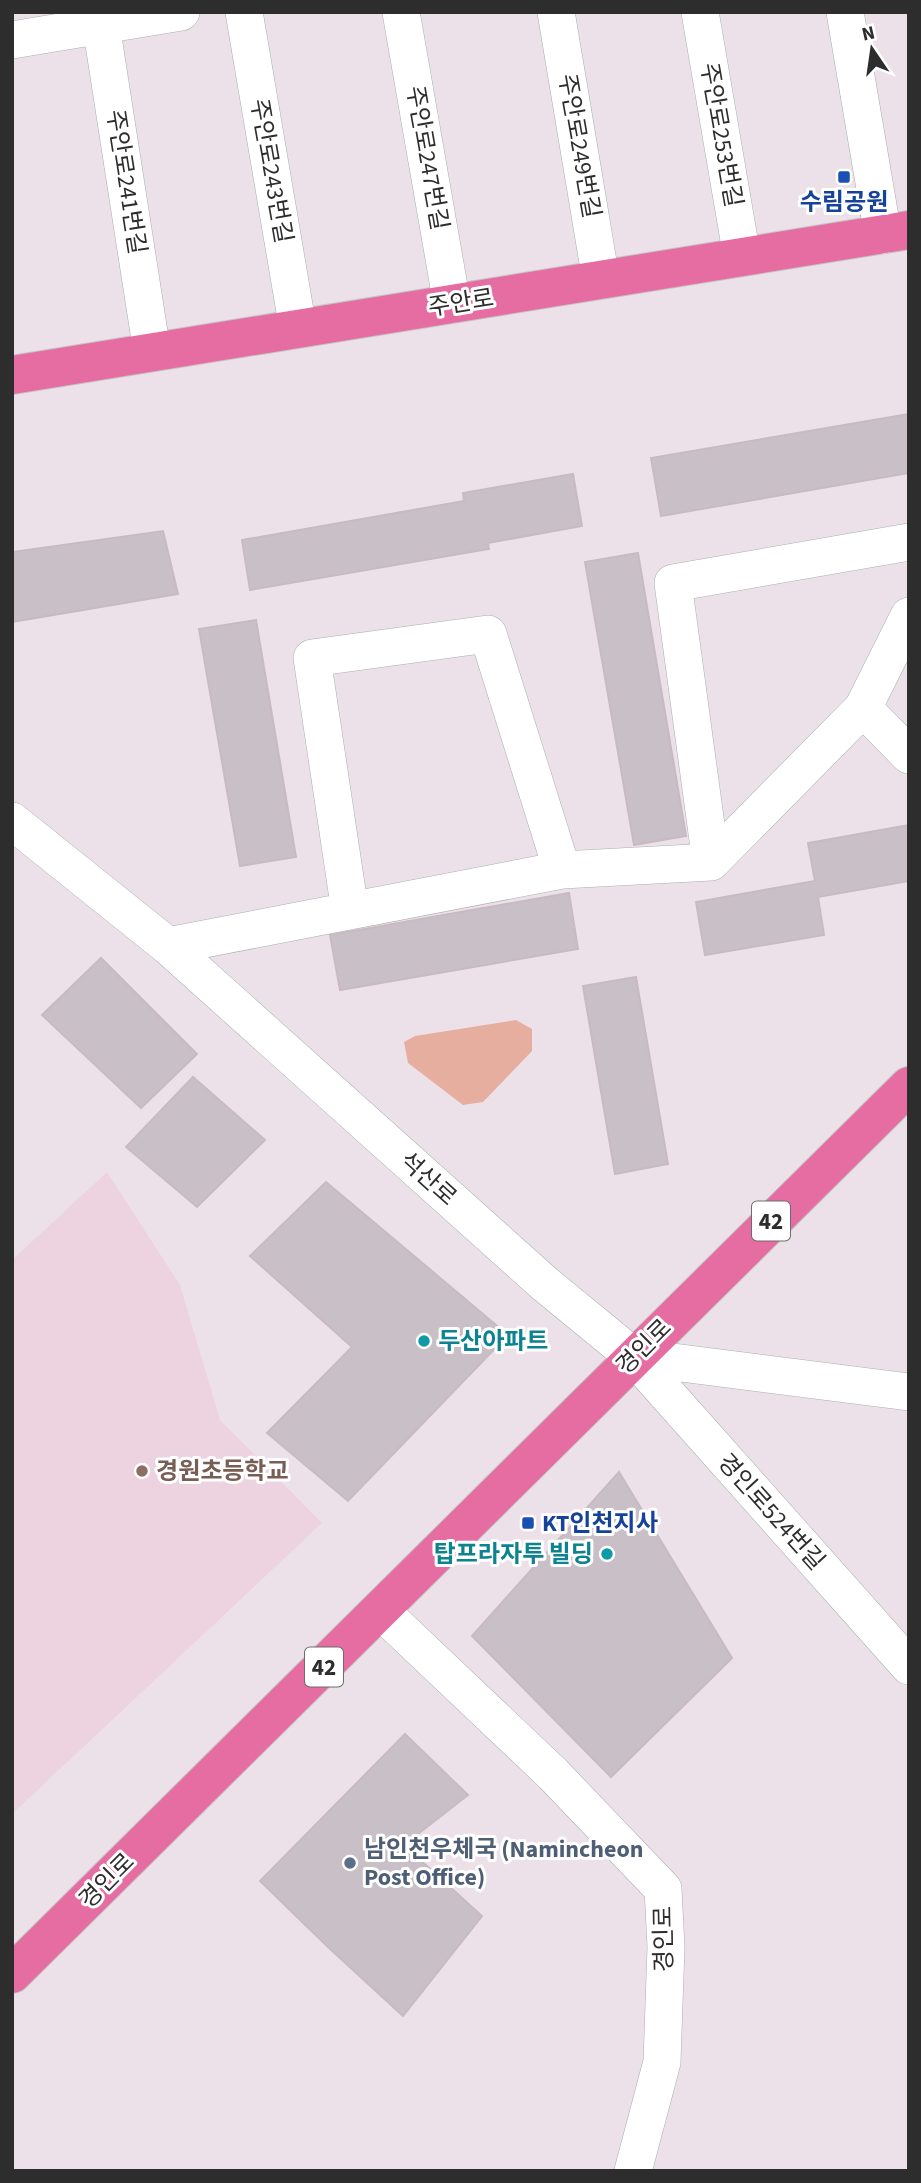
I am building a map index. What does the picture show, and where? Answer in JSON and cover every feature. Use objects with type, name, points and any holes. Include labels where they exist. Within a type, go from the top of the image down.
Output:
[{"type":"main road","name":"주안로","points":[[12,375],[896,232]]},
{"type":"main road","name":"경인로","points":[[12,1974],[909,1086]]},
{"type":"street","points":[[12,40],[100,19],[181,12]]},
{"type":"street","name":"주안로243번길","points":[[244,12],[298,329]]},
{"type":"street","name":"주안로247번길","points":[[401,12],[452,304]]},
{"type":"street","name":"주안로249번길","points":[[556,12],[601,280]]},
{"type":"street","name":"주안로253번길","points":[[700,12],[742,257]]},
{"type":"street","points":[[845,12],[896,232]]},
{"type":"street","name":"주안로241번길","points":[[100,19],[152,352]]},
{"type":"street","points":[[711,862],[673,583],[909,542]]},
{"type":"street","points":[[168,946],[562,870],[711,862],[863,708],[909,616]]},
{"type":"street","points":[[350,911],[312,659],[488,634],[562,870]]},
{"type":"street","points":[[863,708],[909,755]]},
{"type":"street","name":"석산로","points":[[12,821],[168,946],[545,1284],[634,1357]]},
{"type":"street","points":[[634,1357],[909,1392]]},
{"type":"street","name":"경인로524번길","points":[[634,1357],[909,1666]]},
{"type":"street","name":"경인로","points":[[381,1611],[553,1774],[663,1889],[666,1947],[662,2062],[633,2171]]},
{"type":"shaded area","points":[[516,1020],[532,1029],[532,1051],[483,1102],[463,1105],[408,1063],[404,1042],[415,1036]]},
{"type":"shaded area","name":"경원초등학교","points":[[107,1172],[180,1285],[220,1420],[322,1523],[12,1814],[12,1260]]},
{"type":"building","points":[[909,414],[909,473],[661,516],[651,458]]},
{"type":"building","points":[[573,474],[582,526],[488,543],[489,549],[250,590],[242,540],[464,501],[463,493]]},
{"type":"building","points":[[163,531],[178,594],[12,622],[12,552]]},
{"type":"building","points":[[638,553],[686,836],[634,845],[585,562]]},
{"type":"building","points":[[256,620],[296,857],[240,866],[199,629]]},
{"type":"building","points":[[909,825],[909,881],[818,897],[824,935],[705,955],[696,902],[815,881],[808,843]]},
{"type":"building","points":[[569,893],[578,949],[340,990],[330,935]]},
{"type":"building","points":[[101,958],[197,1054],[141,1108],[42,1015]]},
{"type":"building","points":[[636,977],[668,1164],[615,1174],[583,986]]},
{"type":"building","points":[[193,1077],[265,1140],[197,1207],[126,1147]]},
{"type":"building","name":"두산아파트","points":[[326,1182],[508,1335],[348,1501],[267,1433],[352,1347],[250,1256]]},
{"type":"building","name":"탑프라자투 빌딩","points":[[619,1472],[732,1658],[611,1777],[472,1636]]},
{"type":"building","name":"남인천우체국 (Namincheon Post Office)","points":[[405,1734],[468,1795],[404,1845],[482,1916],[403,2016],[260,1881]]},
{"type":"place","name":"수림공원","points":[[844,177]]},
{"type":"place","name":"두산아파트","points":[[424,1341]]},
{"type":"place","name":"경원초등학교","points":[[142,1471]]},
{"type":"place","name":"KT인천지사","points":[[528,1523]]},
{"type":"place","name":"탑프라자투 빌딩","points":[[607,1554]]},
{"type":"place","name":"남인천우체국 (Namincheon Post Office)","points":[[350,1863]]}]
